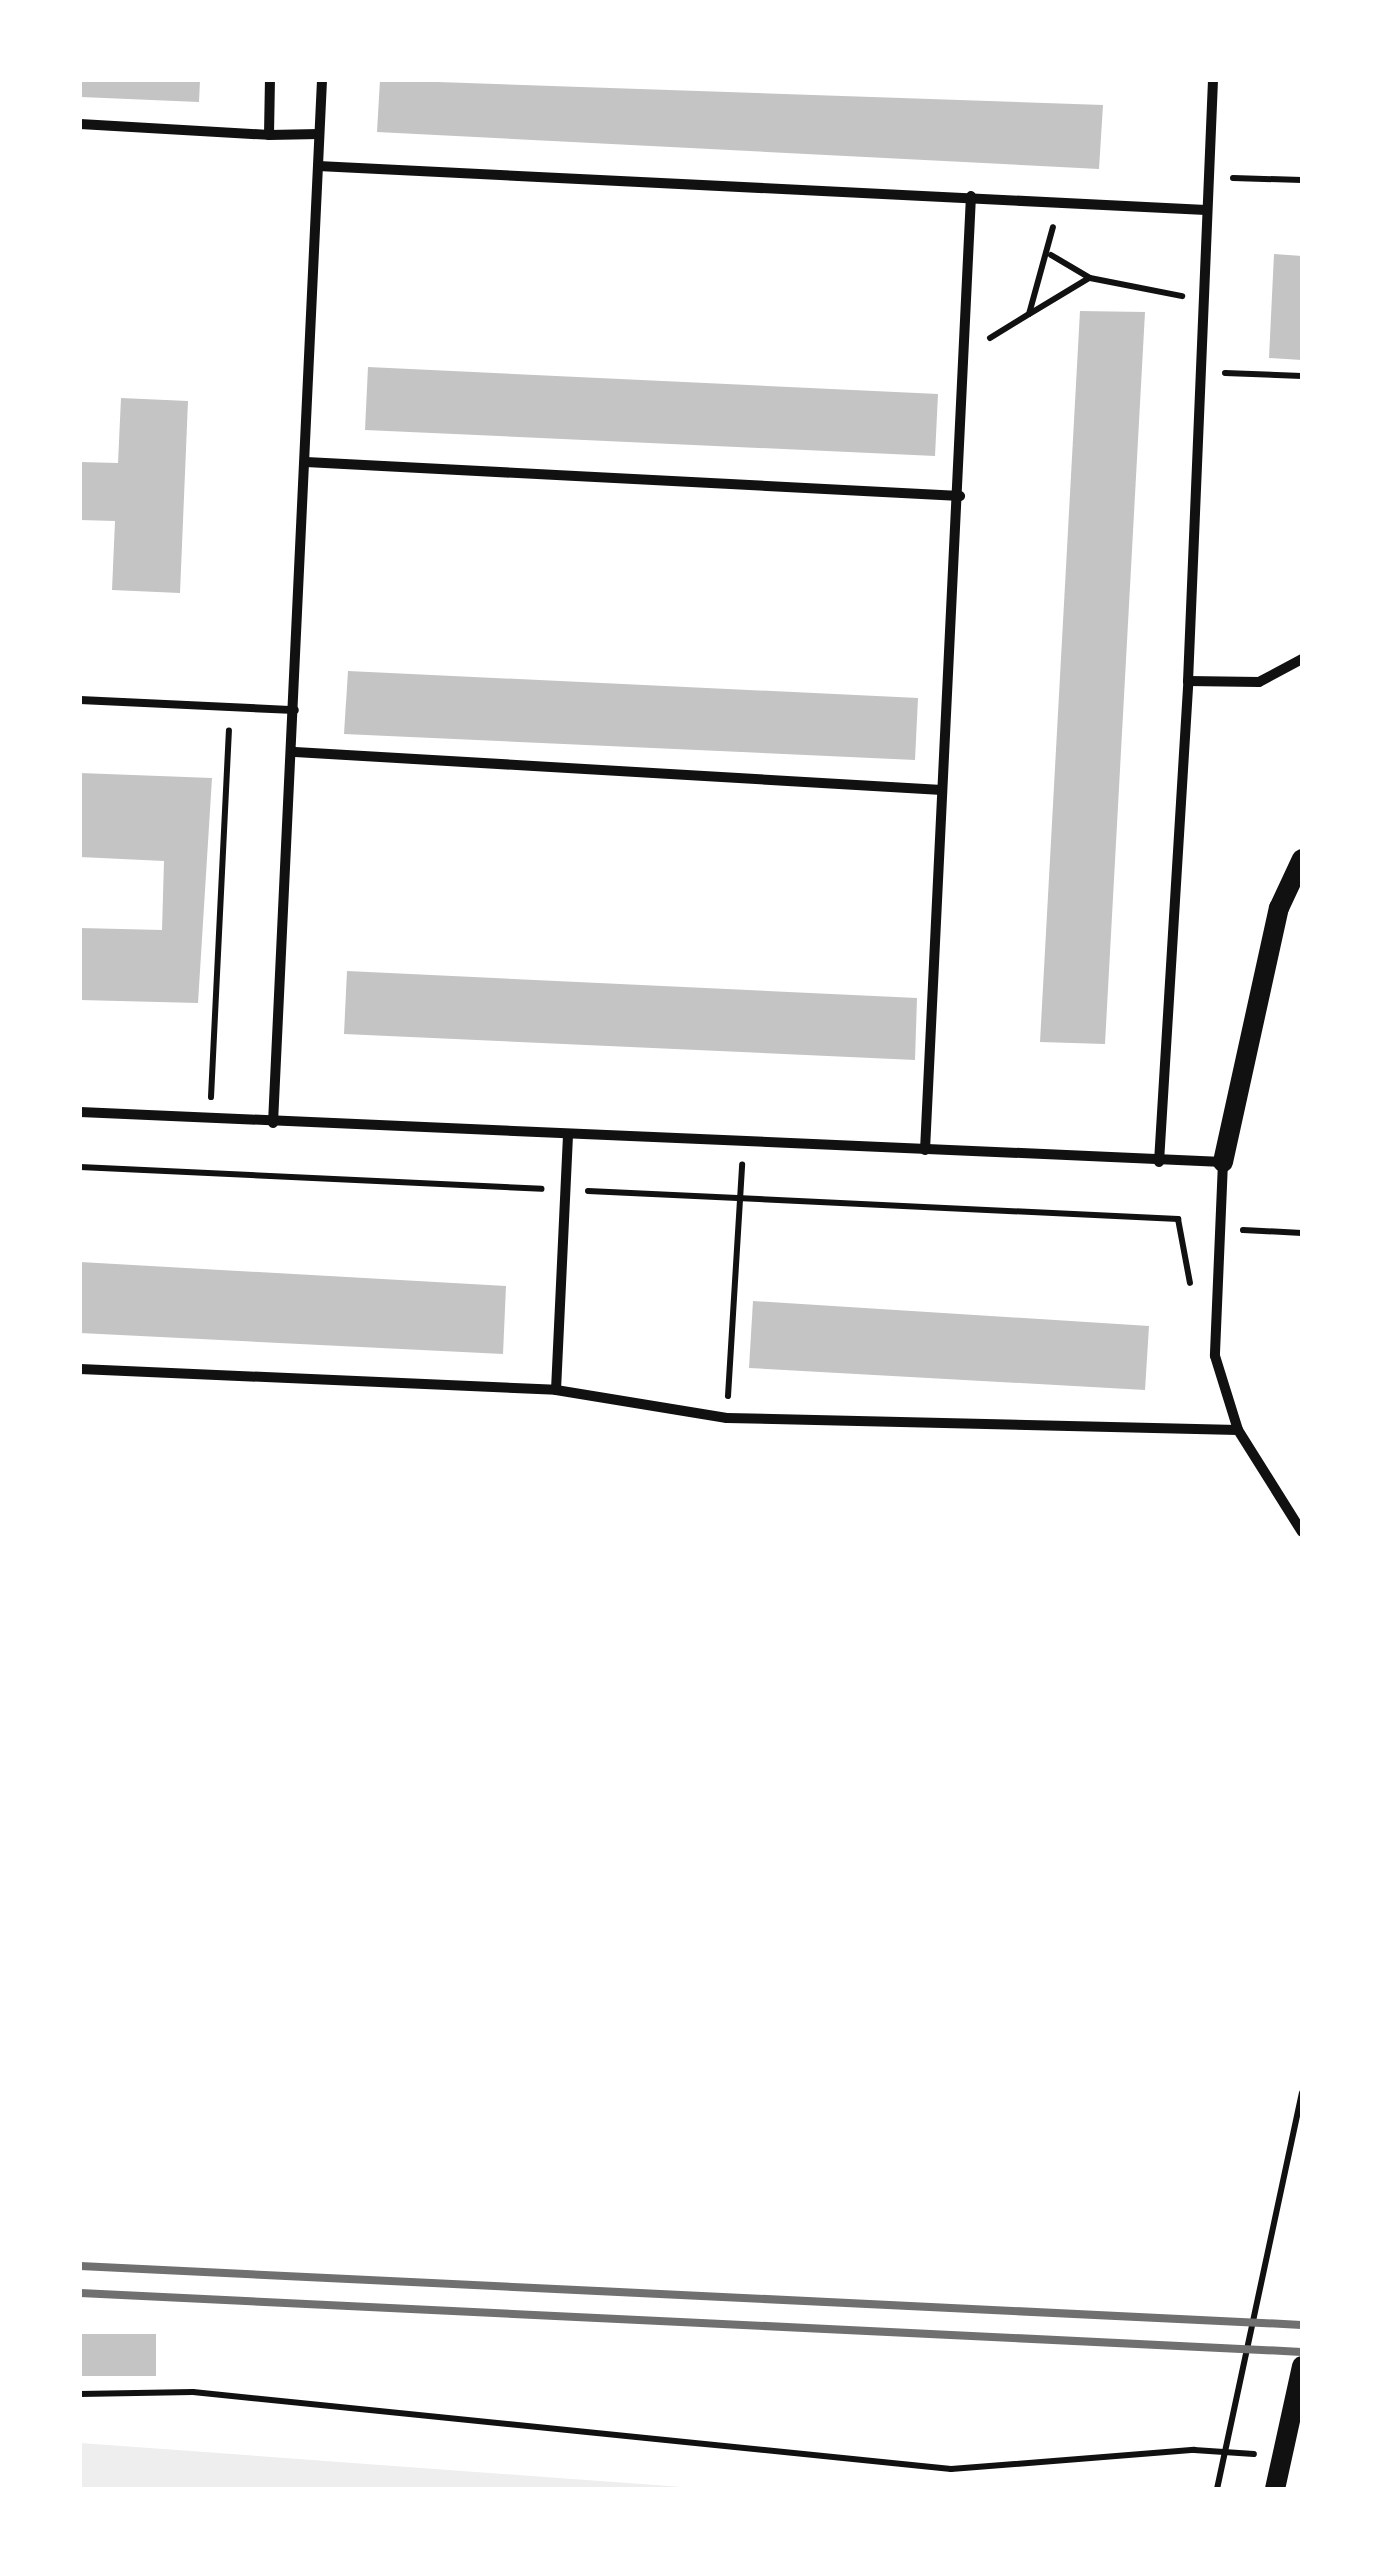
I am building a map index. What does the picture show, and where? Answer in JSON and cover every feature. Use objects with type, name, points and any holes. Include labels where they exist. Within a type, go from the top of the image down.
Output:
[{"type":"main road","points":[[1222,1162],[1279,908],[1302,859]]},
{"type":"main road","points":[[1275,2489],[1302,2366]]},
{"type":"street","points":[[270,80],[270,135]]},
{"type":"street","points":[[274,1123],[295,752],[322,80]]},
{"type":"street","points":[[1159,1162],[1204,373],[1206,210],[1213,80]]},
{"type":"street","points":[[80,124],[270,135],[319,134]]},
{"type":"street","points":[[318,166],[1206,210]]},
{"type":"street","points":[[925,1150],[972,196]]},
{"type":"street","points":[[306,462],[960,496]]},
{"type":"street","points":[[1188,682],[1260,682],[1302,659]]},
{"type":"street","points":[[295,752],[942,790]]},
{"type":"street","points":[[80,1112],[1222,1162],[1215,1356],[1238,1430],[1302,1532]]},
{"type":"street","points":[[556,1390],[568,1136]]},
{"type":"street","points":[[80,1369],[556,1390],[727,1418],[1238,1430]]},
{"type":"lane","points":[[80,700],[295,710]]},
{"type":"path","points":[[1210,178],[1302,180]]},
{"type":"path","points":[[1029,314],[1051,256],[1054,200]]},
{"type":"path","points":[[1051,256],[1090,278],[1204,303]]},
{"type":"path","points":[[967,351],[1090,278]]},
{"type":"path","points":[[1204,373],[1302,376]]},
{"type":"path","points":[[210,1118],[230,707]]},
{"type":"path","points":[[727,1418],[743,1144]]},
{"type":"path","points":[[80,1167],[1178,1218],[1190,1290]]},
{"type":"path","points":[[1222,1229],[1302,1233]]},
{"type":"path","points":[[1217,2489],[1302,2093]]},
{"type":"path","points":[[80,2394],[194,2392],[951,2469],[1194,2450],[1266,2455]]},
{"type":"shaded area","points":[[80,2443],[696,2488],[696,2489],[80,2489]]},
{"type":"building","points":[[82,80],[200,80],[199,102],[81,97]]},
{"type":"building","points":[[380,80],[1103,105],[1099,169],[377,132]]},
{"type":"building","points":[[1274,254],[1302,256],[1302,360],[1269,358]]},
{"type":"building","points":[[1080,311],[1145,312],[1105,1044],[1040,1042]]},
{"type":"building","points":[[368,367],[938,394],[935,456],[365,430]]},
{"type":"building","points":[[121,398],[188,401],[180,593],[112,590],[115,521],[80,520],[80,462],[118,463]]},
{"type":"building","points":[[348,671],[918,698],[915,760],[344,734]]},
{"type":"building","points":[[80,773],[212,778],[198,1003],[80,1000],[80,928],[162,930],[164,861],[80,857]]},
{"type":"building","points":[[347,971],[917,998],[915,1060],[344,1034]]},
{"type":"building","points":[[80,1262],[506,1286],[503,1354],[80,1333]]},
{"type":"building","points":[[753,1301],[1149,1326],[1145,1390],[749,1368]]},
{"type":"building","points":[[80,2334],[156,2334],[156,2376],[80,2376]]},
{"type":"railway","points":[[80,2266],[1302,2325]]},
{"type":"railway","points":[[80,2293],[1302,2352]]}]
